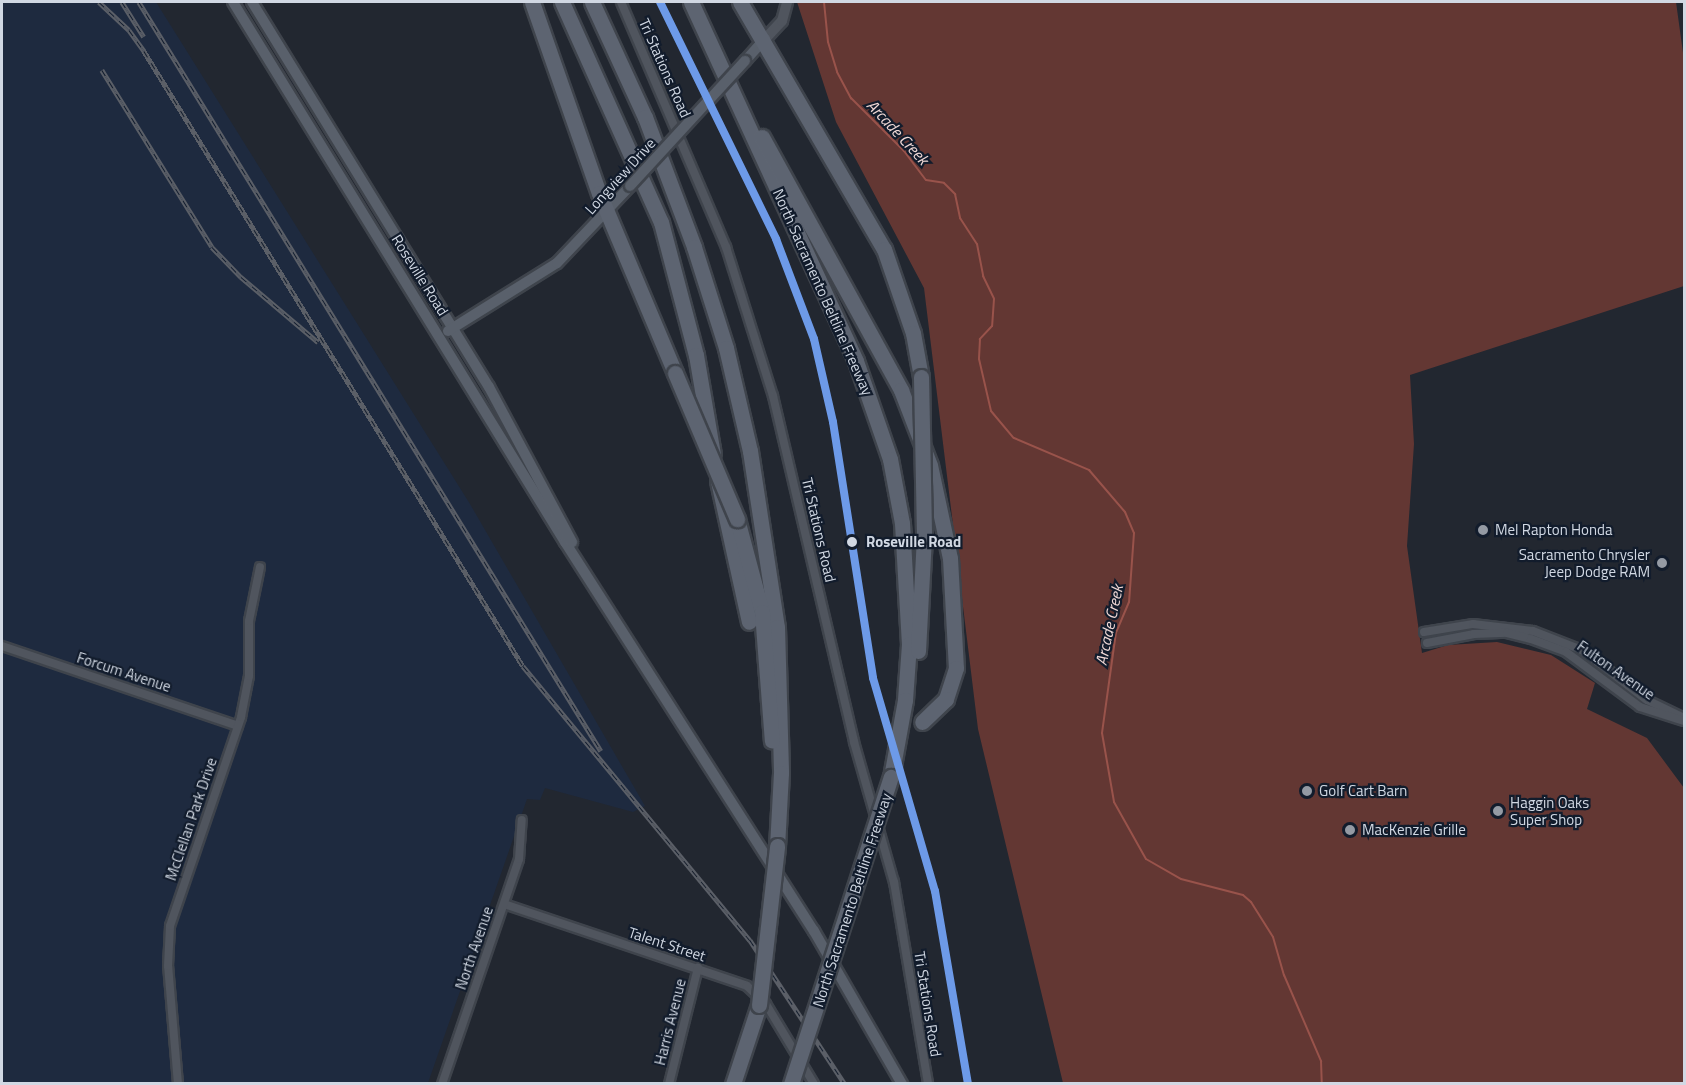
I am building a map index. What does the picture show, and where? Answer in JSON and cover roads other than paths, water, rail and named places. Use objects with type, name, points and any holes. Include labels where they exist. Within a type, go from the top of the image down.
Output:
[{"type":"highway","points":[[532,2],[607,214],[735,512],[762,612],[768,666],[777,846]]},
{"type":"highway","points":[[562,2],[661,222],[696,355],[723,514],[749,622]]},
{"type":"highway","points":[[592,2],[645,117],[698,259],[726,348],[750,451],[768,555],[781,700],[777,846],[759,1005],[744,1083]]},
{"type":"highway","name":"North Sacramento Beltline Freeway","points":[[691,2],[856,361],[890,459],[902,523],[914,643],[913,695],[891,777],[791,1083]]},
{"type":"highway","points":[[740,2],[765,39],[884,249],[907,312],[921,377],[924,534],[914,643]]},
{"type":"highway","points":[[746,123],[764,140],[871,332],[901,390],[930,465],[950,558],[956,668],[946,699],[922,722]]},
{"type":"highway","points":[[734,1083],[759,1005]]},
{"type":"highway","points":[[799,1083],[807,1038]]},
{"type":"main road","name":"Roseville Road","points":[[233,2],[581,564],[811,926],[902,1083]]},
{"type":"main road","name":"Roseville Road","points":[[252,2],[453,328],[525,450],[581,564]]},
{"type":"main road","name":"Longview Drive","points":[[440,336],[557,263],[607,214],[765,39]]},
{"type":"street","name":"Tri Stations Road","points":[[621,2],[722,236],[752,323],[798,497],[854,742],[894,882],[928,1083]]},
{"type":"street","name":"Longview Drive","points":[[765,39],[782,21],[787,2]]},
{"type":"street","name":"McClellan Park Drive","points":[[178,1083],[168,966],[170,926],[238,726],[249,676],[249,621],[260,567]]},
{"type":"street","name":"Fulton Avenue","points":[[1473,624],[1533,631],[1582,650],[1647,700],[1684,719],[1640,707],[1566,652],[1531,639],[1507,633],[1474,634],[1431,642],[1428,631],[1473,624]]},
{"type":"street","name":"Forcum Avenue","points":[[2,646],[238,726]]},
{"type":"street","name":"North Avenue","points":[[442,1083],[519,859],[522,820]]},
{"type":"street","name":"Talent Street","points":[[504,904],[740,982],[757,993],[814,1083]]},
{"type":"street","name":"Harris Avenue","points":[[669,1083],[698,968]]},
{"type":"waterway","name":"Arcade Creek","points":[[824,2],[828,42],[837,72],[851,98],[904,151],[926,180],[944,183],[955,194],[960,218],[977,244],[983,276],[994,299],[992,326],[980,339],[979,359],[991,411],[1014,438],[1089,470],[1125,512],[1134,533],[1129,602],[1116,632],[1102,733],[1114,802],[1146,859],[1181,879],[1243,895],[1251,902],[1273,937],[1284,975],[1321,1061],[1322,1084]]},
{"type":"railway","points":[[99,2],[129,30],[144,51],[523,666],[750,940],[845,1084]]},
{"type":"railway","points":[[122,2],[144,37]]},
{"type":"railway","points":[[139,2],[601,751]]},
{"type":"railway","points":[[102,70],[212,247],[241,277],[318,342]]},
{"type":"place","name":"Mel Rapton Honda","points":[[1483,530]]},
{"type":"place","name":"Roseville Road","points":[[852,542]]},
{"type":"place","name":"Sacramento Chrysler Jeep Dodge RAM","points":[[1662,563]]},
{"type":"place","name":"Golf Cart Barn","points":[[1307,791]]},
{"type":"place","name":"Haggin Oaks Super Shop","points":[[1498,811]]},
{"type":"place","name":"MacKenzie Grille","points":[[1350,830]]}]
